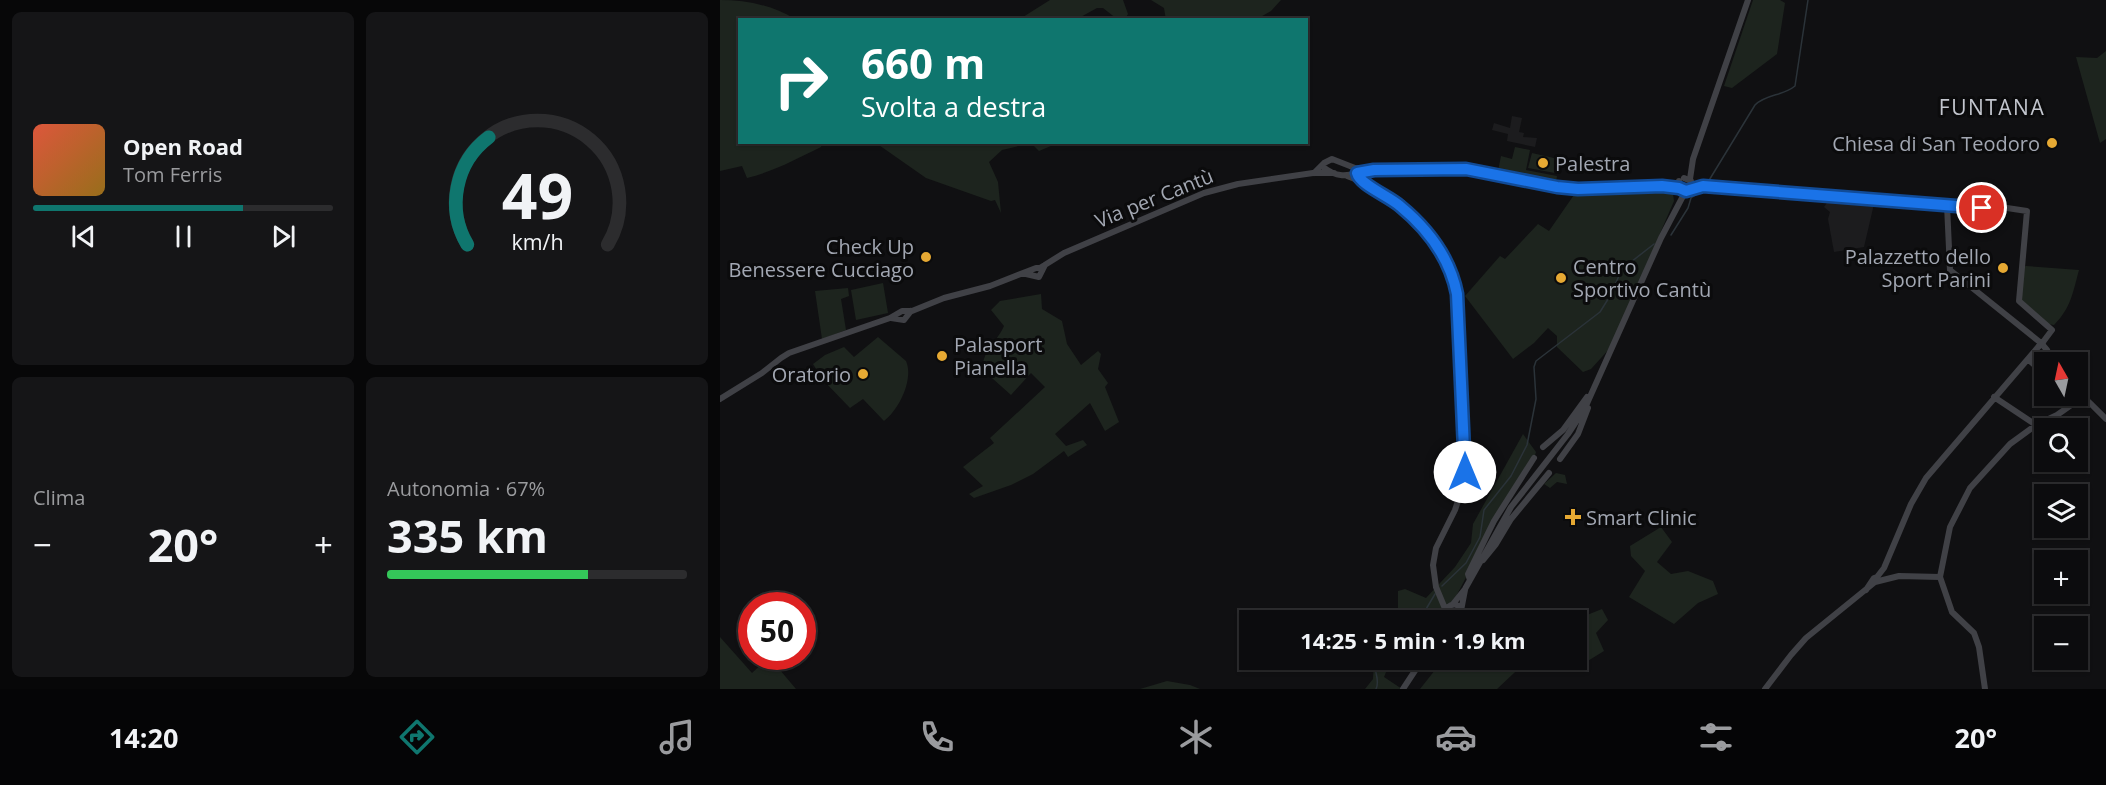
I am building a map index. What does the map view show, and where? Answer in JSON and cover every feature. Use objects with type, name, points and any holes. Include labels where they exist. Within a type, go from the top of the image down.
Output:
[{"type":"main road","points":[[1449,608],[1465,589],[1511,507],[1581,415],[1598,382],[1685,185],[1748,0]]},
{"type":"main road","points":[[1362,182],[1356,172],[1332,159],[1326,161],[1322,166],[1334,173],[1362,182],[1400,205],[1421,226],[1446,260],[1457,294],[1465,472],[1455,510],[1436,548],[1434,576],[1442,600],[1449,608]]},
{"type":"main road","name":"Via per Cantù","points":[[1313,173],[1322,166]]},
{"type":"main road","points":[[1347,176],[1356,172],[1374,170],[1466,169],[1578,189],[1685,185],[2027,212],[2019,301],[2052,330],[1920,485],[1876,580],[1806,638],[1794,650],[1765,689]]},
{"type":"main road","name":"Via per Cantù","points":[[720,399],[762,373],[781,358],[944,298],[990,286],[1023,273],[1037,271],[1064,253],[1203,193],[1238,184],[1313,173],[1334,173]]},
{"type":"main road","points":[[1947,205],[1950,270],[2041,343],[2048,352]]},
{"type":"main road","points":[[2028,359],[2034,365]]},
{"type":"main road","points":[[1543,447],[1563,430],[1583,399],[1598,382]]},
{"type":"main road","points":[[1560,459],[1578,434],[1598,382]]},
{"type":"main road","points":[[1994,397],[2034,424]]},
{"type":"main road","points":[[2088,401],[2106,419]]},
{"type":"main road","points":[[2051,418],[2067,406]]},
{"type":"main road","points":[[1585,418],[1592,413]]},
{"type":"main road","points":[[1985,689],[1979,647],[1974,633],[1952,612],[1940,577],[1950,526],[1970,488],[2010,444],[2034,426]]},
{"type":"main road","points":[[1470,580],[1468,574],[1494,521],[1534,458]]},
{"type":"main road","points":[[1475,570],[1496,544],[1511,519],[1549,473]]},
{"type":"main road","points":[[1876,580],[1899,576],[1940,577]]},
{"type":"main road","points":[[1461,609],[1465,589]]},
{"type":"main road","points":[[1449,608],[1458,605],[1461,609]]},
{"type":"main road","points":[[1402,689],[1415,670]]},
{"type":"shaded area","points":[[720,0],[759,4],[793,18],[738,18],[738,144],[822,144],[821,147],[785,164],[747,178],[742,166],[720,171]]},
{"type":"shaded area","points":[[1050,0],[1123,0],[1128,14],[1126,18],[1116,18],[1103,8],[1097,8],[1079,18],[1018,18]]},
{"type":"shaded area","points":[[1151,0],[1281,0],[1271,11],[1259,18],[1166,18],[1164,8]]},
{"type":"shaded area","points":[[1753,0],[1780,0],[1785,3],[1777,54],[1732,88],[1724,86]]},
{"type":"shaded area","points":[[2106,51],[2106,139],[2100,143],[2076,57],[2097,58]]},
{"type":"shaded area","points":[[1512,116],[1522,118],[1519,132],[1524,133],[1523,137],[1537,138],[1535,147],[1507,141],[1508,134],[1492,130],[1494,123],[1510,128]]},
{"type":"shaded area","points":[[877,144],[1027,144],[1002,150],[989,162],[998,182],[1001,213],[995,200],[991,201],[926,178]]},
{"type":"shaded area","points":[[1032,144],[1056,144],[1039,151]]},
{"type":"shaded area","points":[[1515,147],[1530,150],[1526,170],[1557,176],[1556,183],[1498,171],[1501,156],[1512,159]]},
{"type":"shaded area","name":"Palestra","points":[[1532,153],[1558,159],[1555,173],[1528,168]]},
{"type":"shaded area","name":"Centro Sportivo Cantù","points":[[1667,189],[1673,194],[1674,201],[1611,347],[1591,369],[1583,372],[1557,347],[1557,336],[1548,328],[1534,343],[1513,359],[1465,296],[1500,256],[1505,259],[1538,224],[1549,231],[1576,192]]},
{"type":"shaded area","points":[[1829,200],[1874,204],[1864,247],[1834,252],[1828,219],[1830,212],[1824,207]]},
{"type":"shaded area","points":[[2023,267],[2079,270],[2068,306],[2054,325],[2048,324],[2020,300]]},
{"type":"shaded area","points":[[883,283],[888,313],[856,320],[851,290]]},
{"type":"shaded area","points":[[848,288],[849,296],[841,299],[846,330],[822,339],[815,291]]},
{"type":"shaded area","points":[[1041,294],[1042,309],[1062,321],[1067,344],[1081,365],[1098,351],[1101,354],[1098,369],[1108,383],[1105,387],[1119,422],[1105,431],[1090,403],[1055,434],[1066,446],[1083,440],[1087,445],[1068,457],[1064,451],[1033,474],[1011,485],[974,498],[969,494],[983,486],[963,467],[994,443],[990,438],[1045,387],[1031,373],[1011,395],[983,370],[984,358],[1004,326],[991,310],[1000,301]]},
{"type":"shaded area","name":"Oratorio","points":[[878,337],[906,361],[908,368],[904,394],[895,410],[884,421],[863,399],[850,408],[823,380],[813,364],[825,355],[844,347],[854,357]]},
{"type":"shaded area","points":[[1523,434],[1536,452],[1534,458],[1449,610],[1385,610],[1398,608],[1398,591],[1405,589],[1426,598],[1455,567],[1471,543],[1473,524]]},
{"type":"shaded area","points":[[1556,473],[1565,475],[1567,484],[1557,482],[1550,488],[1544,484]]},
{"type":"shaded area","points":[[1661,527],[1672,542],[1657,562],[1671,574],[1688,571],[1713,581],[1718,594],[1698,603],[1674,624],[1629,597],[1645,571],[1631,556],[1630,546]]},
{"type":"shaded area","points":[[1602,609],[1608,620],[1596,633],[1604,651],[1587,661],[1587,615]]},
{"type":"shaded area","points":[[720,637],[738,657],[738,670],[749,670],[752,673],[755,670],[780,670],[796,689],[720,689]]},
{"type":"shaded area","points":[[1373,670],[1387,670],[1384,677],[1402,689],[1365,689],[1373,679]]},
{"type":"shaded area","points":[[1435,670],[1517,670],[1497,689],[1420,689]]},
{"type":"shaded area","points":[[1167,681],[1190,685],[1200,689],[1140,689]]},
{"type":"waterway","points":[[1708,182],[1755,105],[1759,101],[1795,86],[1808,0]]},
{"type":"waterway","points":[[1671,235],[1688,208],[1691,198],[1703,190]]},
{"type":"waterway","points":[[1442,586],[1466,563],[1480,537],[1484,510],[1511,476],[1527,445],[1536,399],[1534,367],[1536,361],[1600,312],[1622,269],[1654,244]]},
{"type":"waterway","points":[[1426,610],[1435,594]]},
{"type":"waterway","points":[[1376,670],[1378,682],[1376,689]]},
{"type":"place","name":"Chiesa di San Teodoro","points":[[2052,143]]},
{"type":"place","name":"Palestra","points":[[1543,163]]},
{"type":"place","name":"Check Up Benessere Cucciago","points":[[926,257]]},
{"type":"place","name":"Palazzetto dello Sport Parini","points":[[2003,268]]},
{"type":"place","name":"Centro Sportivo Cantù","points":[[1561,278]]},
{"type":"place","name":"Palasport Pianella","points":[[942,356]]},
{"type":"place","name":"Oratorio","points":[[863,374]]},
{"type":"place","name":"Smart Clinic","points":[[1573,517]]},
{"type":"district","name":"FUNTANA","points":[[1992,107]]},
{"type":"route","points":[[1465,472],[1457,294],[1453,276],[1446,260],[1421,226],[1400,205],[1362,182],[1357,173],[1374,170],[1466,169],[1527,182],[1578,189],[1662,186],[1689,191],[1703,186],[1982,208]]}]
